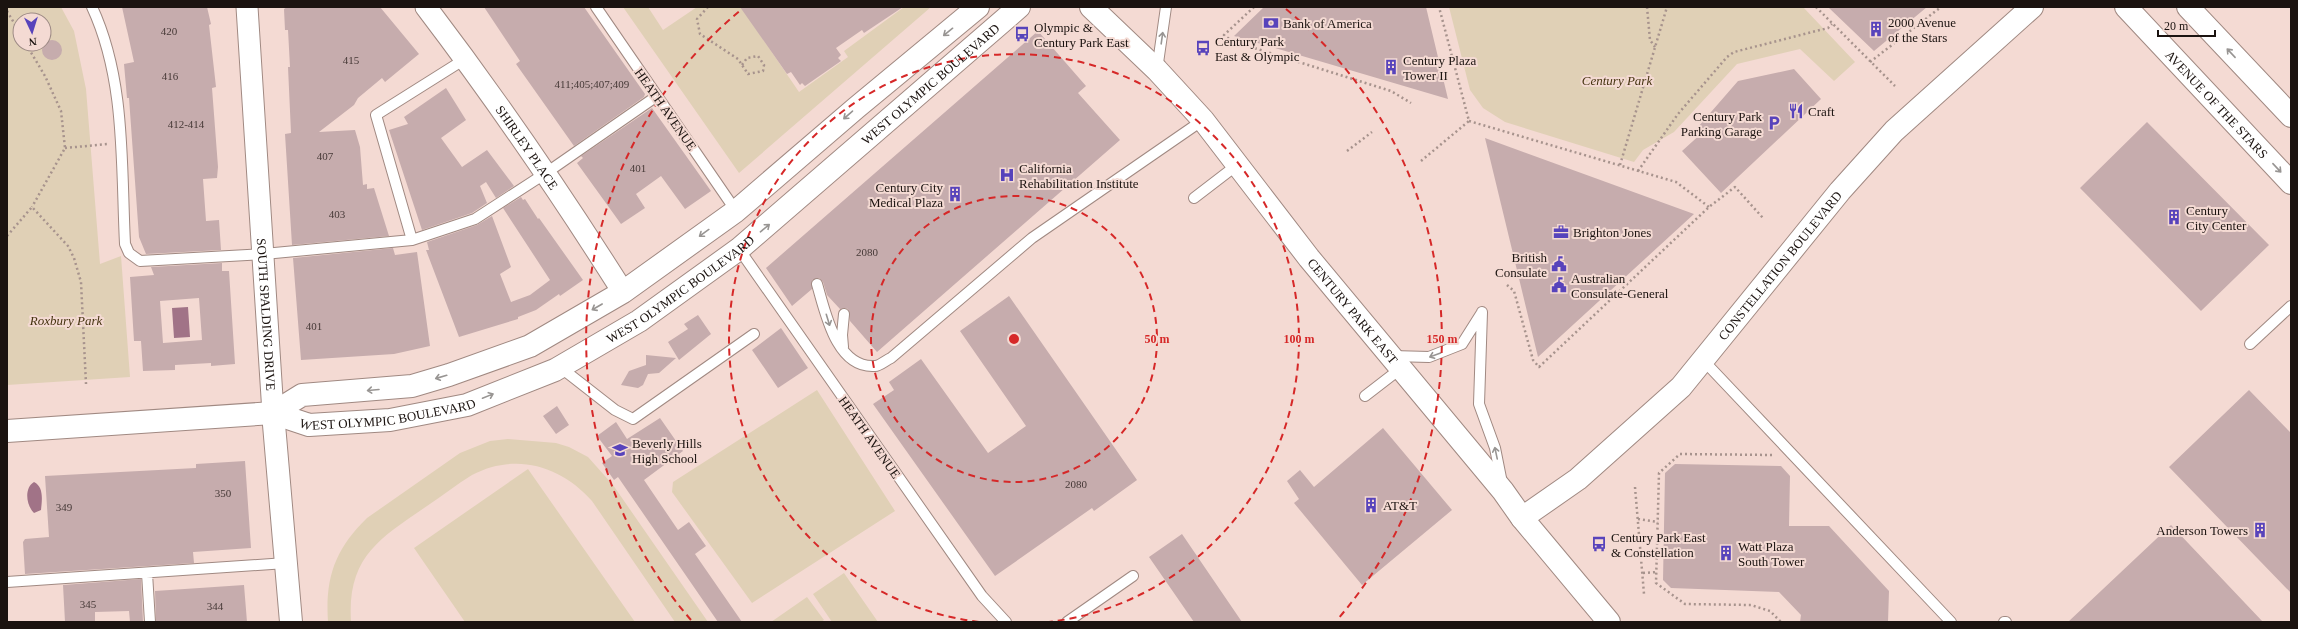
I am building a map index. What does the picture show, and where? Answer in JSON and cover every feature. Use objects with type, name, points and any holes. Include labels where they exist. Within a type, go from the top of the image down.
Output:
[{"type":"main road","name":"WEST OLYMPIC BOULEVARD","points":[[273,412],[302,395],[412,386],[449,375],[530,346],[623,292],[736,211],[856,108],[978,7]]},
{"type":"main road","name":"WEST OLYMPIC BOULEVARD","points":[[7,431],[273,412],[309,425],[390,420],[468,405],[560,367],[639,321],[739,250],[1019,7]]},
{"type":"main road","name":"CENTURY PARK EAST","points":[[1091,7],[1157,70],[1203,120],[1289,232],[1503,491],[1522,518],[1609,622]]},
{"type":"main road","name":"CONSTELLATION BOULEVARD","points":[[1522,518],[1578,479],[1680,387],[1840,191],[1894,131],[2032,7]]},
{"type":"main road","name":"AVENUE OF THE STARS","points":[[2126,7],[2291,183]]},
{"type":"main road","points":[[2188,7],[2291,116]]},
{"type":"main road","name":"SOUTH SPALDING DRIVE","points":[[273,412],[291,622]]},
{"type":"street","name":"SOUTH SPALDING DRIVE","points":[[246,7],[264,254],[273,412]]},
{"type":"street","name":"SHIRLEY PLACE","points":[[426,7],[546,173],[623,292]]},
{"type":"lane","points":[[92,7],[101,26],[116,81],[125,244],[129,253],[140,261],[264,254],[412,240],[475,219],[546,173],[657,96]]},
{"type":"lane","name":"HEATH AVENUE","points":[[596,7],[736,211]]},
{"type":"lane","points":[[1157,70],[1166,7]]},
{"type":"lane","points":[[412,240],[376,115],[465,59]]},
{"type":"lane","points":[[817,284],[832,332],[844,353],[862,365],[876,366],[891,358],[1032,238],[1203,120]]},
{"type":"lane","points":[[1194,198],[1237,165]]},
{"type":"lane","name":"HEATH AVENUE","points":[[739,250],[982,596],[1006,622]]},
{"type":"lane","points":[[2250,344],[2291,306]]},
{"type":"lane","points":[[1365,396],[1395,362],[1429,357],[1462,344],[1482,312],[1479,404],[1495,448],[1503,491]]},
{"type":"lane","points":[[844,314],[842,335],[844,353]]},
{"type":"lane","points":[[560,367],[616,410],[633,419],[754,334]]},
{"type":"lane","points":[[1703,360],[1951,622]]},
{"type":"lane","points":[[7,582],[286,563]]},
{"type":"lane","points":[[147,573],[150,622]]},
{"type":"lane","points":[[1067,622],[1132,576]]},
{"type":"path","points":[[708,7],[697,19],[700,34],[733,55],[748,74],[763,71],[764,65],[758,56],[747,58],[742,65]]},
{"type":"path","points":[[1254,7],[1224,35],[1232,42],[1391,91],[1411,103]]},
{"type":"path","points":[[1439,7],[1469,121]]},
{"type":"path","points":[[1647,7],[1650,40],[1655,48]]},
{"type":"path","points":[[1620,165],[1668,7]]},
{"type":"path","points":[[1816,7],[1895,86]]},
{"type":"path","points":[[1870,62],[1941,7]]},
{"type":"path","points":[[1638,171],[1678,114],[1727,57],[1734,52],[1828,28],[1832,24]]},
{"type":"path","points":[[7,236],[32,207],[65,148],[61,111],[45,76],[31,52]]},
{"type":"path","points":[[1421,161],[1469,121]]},
{"type":"path","points":[[1469,121],[1676,182],[1709,207]]},
{"type":"path","points":[[1347,151],[1372,132]]},
{"type":"path","points":[[65,148],[119,143]]},
{"type":"path","points":[[1507,285],[1514,291],[1533,360],[1539,367],[1709,207],[1735,187],[1763,218]]},
{"type":"path","points":[[32,207],[68,246],[74,258],[81,282],[86,384]]},
{"type":"path","points":[[1781,622],[1770,611],[1751,605],[1685,604],[1656,583],[1659,473],[1680,454],[1793,455]]},
{"type":"path","points":[[1635,487],[1644,594]]},
{"type":"path","points":[[1638,518],[1658,522]]},
{"type":"path","points":[[1643,573],[1656,572]]},
{"type":"green space","name":"Roxbury Park","points":[[7,7],[61,7],[74,31],[86,89],[100,264],[121,256],[130,377],[7,385]]},
{"type":"green space","points":[[623,7],[648,7],[663,30],[697,7],[741,7],[799,92],[848,57],[844,51],[904,7],[931,7],[739,173]]},
{"type":"green space","name":"Century Park","points":[[1449,7],[1803,7],[1855,62],[1834,81],[1800,49],[1737,64],[1674,132],[1643,150],[1634,162],[1505,122],[1483,108],[1470,90]]},
{"type":"green space","points":[[817,390],[895,511],[752,603],[672,492],[673,482]]},
{"type":"green space","points":[[508,439],[556,443],[569,447],[588,457],[613,485],[708,622],[675,622],[592,501],[580,489],[552,471],[537,466],[505,464],[489,468],[472,475],[394,529],[381,540],[361,565],[354,581],[351,600],[351,622],[328,622],[328,592],[334,565],[347,541],[367,518],[460,453],[490,441]]},
{"type":"green space","points":[[528,469],[635,622],[465,622],[414,548]]},
{"type":"green space","points":[[844,573],[878,622],[832,622],[813,594]]},
{"type":"green space","points":[[807,597],[824,620],[821,622],[771,622]]},
{"type":"shaded area","points":[[188,307],[190,337],[174,338],[172,308]]},
{"type":"shaded area","points":[[34,482],[41,490],[42,498],[41,510],[34,513],[29,506],[27,492]]},
{"type":"building","points":[[122,7],[207,7],[211,24],[209,25],[216,87],[212,88],[218,167],[217,178],[203,179],[206,221],[219,220],[221,250],[146,254],[139,237],[129,98],[127,98],[124,64],[134,62]]},
{"type":"building","points":[[287,7],[380,7],[419,54],[385,82],[382,78],[358,98],[354,105],[319,132],[355,130],[360,147],[363,185],[367,184],[367,189],[374,188],[389,236],[292,245],[285,134],[291,133],[288,30],[285,30],[284,9]]},
{"type":"building","points":[[484,7],[584,7],[645,94],[644,97],[574,146],[516,64],[520,61]]},
{"type":"building","points":[[740,7],[903,7],[864,33],[862,30],[836,48],[841,55],[838,58],[841,61],[805,86],[802,83],[800,85],[791,72],[787,74]]},
{"type":"building","name":"Century Plaza Tower II","points":[[1264,7],[1426,7],[1448,99],[1234,36]]},
{"type":"building","name":"2000 Avenue of the Stars","points":[[1828,7],[1927,7],[1874,51]]},
{"type":"building","name":"Century City Medical Plaza","points":[[1038,31],[1086,86],[1078,93],[1120,140],[877,352],[850,321],[848,309],[840,309],[827,295],[823,282],[819,278],[812,280],[812,289],[792,306],[766,268]]},
{"type":"building","points":[[52,40],[56,40],[62,46],[62,54],[56,60],[48,60],[42,54],[42,52],[52,52]]},
{"type":"building","points":[[1794,69],[1821,99],[1721,193],[1682,151],[1703,132],[1698,127],[1738,81]]},
{"type":"building","points":[[446,88],[466,120],[441,138],[462,167],[487,150],[514,186],[496,198],[486,182],[480,186],[487,203],[472,213],[422,230],[389,130],[408,124],[404,117]]},
{"type":"building","points":[[652,108],[711,191],[685,209],[661,176],[636,194],[645,208],[621,224],[577,163],[583,158],[581,156]]},
{"type":"building","name":"Century City Center","points":[[2147,122],[2269,245],[2201,311],[2080,188]]},
{"type":"building","points":[[1485,138],[1694,214],[1538,357]]},
{"type":"building","points":[[521,197],[523,200],[525,199],[583,280],[560,296],[559,294],[536,310],[518,317],[518,319],[459,337],[426,250],[429,250],[427,242],[477,225],[492,216],[511,267],[500,274],[511,302],[530,295],[550,280],[503,208]]},
{"type":"building","points":[[393,248],[395,255],[417,252],[430,346],[394,354],[301,360],[293,258]]},
{"type":"building","points":[[222,263],[222,271],[229,271],[235,364],[211,366],[211,363],[175,365],[175,370],[143,371],[141,341],[134,341],[130,277],[154,275],[151,267]],"holes":[[[199,298],[202,340],[163,343],[160,301]]]},
{"type":"building","points":[[1009,296],[1137,480],[1094,511],[1092,508],[995,576],[873,404],[894,390],[889,382],[921,359],[988,453],[1026,426],[960,331]]},
{"type":"building","points":[[698,315],[711,334],[679,360],[668,342],[688,329],[684,324]]},
{"type":"building","points":[[781,328],[808,368],[778,388],[752,350]]},
{"type":"building","points":[[646,355],[676,358],[659,373],[648,374],[643,385],[638,388],[621,385],[629,371],[646,365]]},
{"type":"building","name":"Anderson Towers","points":[[2249,390],[2291,433],[2291,593],[2169,467]]},
{"type":"building","points":[[557,406],[569,425],[556,434],[543,416]]},
{"type":"building","points":[[660,418],[683,451],[644,480],[678,530],[689,522],[706,546],[695,554],[742,622],[718,622],[618,477],[614,480],[602,463],[612,456],[597,436],[616,422],[627,439]]},
{"type":"building","name":"AT&T","points":[[1383,428],[1452,510],[1362,585],[1294,503],[1299,499],[1287,481],[1300,470],[1314,487]]},
{"type":"building","points":[[245,461],[251,548],[193,552],[194,563],[25,574],[23,542],[25,539],[49,537],[45,476],[196,468],[196,464]]},
{"type":"building","name":"Watt Plaza South Tower","points":[[1675,464],[1781,466],[1790,476],[1789,526],[1829,526],[1889,591],[1888,622],[1800,622],[1801,615],[1779,592],[1671,588],[1663,580],[1665,473]]},
{"type":"building","points":[[2171,525],[2263,622],[2068,622]]},
{"type":"building","points":[[1182,534],[1242,622],[1194,622],[1149,557]]},
{"type":"building","points":[[141,579],[143,622],[130,622],[129,611],[95,612],[95,622],[65,622],[63,585]]},
{"type":"building","points":[[244,585],[247,622],[156,622],[155,591]]},
{"type":"place","name":"Bank of America","points":[[1271,23]]},
{"type":"place","name":"2000 Avenue of the Stars","points":[[1876,29]]},
{"type":"place","name":"Olympic & Century Park East","points":[[1022,34]]},
{"type":"place","name":"Century Park East & Olympic","points":[[1203,48]]},
{"type":"place","name":"Century Plaza Tower II","points":[[1391,67]]},
{"type":"place","name":"Craft","points":[[1796,111]]},
{"type":"place","name":"Century Park Parking Garage","points":[[1774,123]]},
{"type":"place","name":"California Rehabilitation Institute","points":[[1007,175]]},
{"type":"place","name":"Century City Medical Plaza","points":[[955,194]]},
{"type":"place","name":"Century City Center","points":[[2174,217]]},
{"type":"place","name":"Brighton Jones","points":[[1561,232]]},
{"type":"place","name":"British Consulate","points":[[1559,264]]},
{"type":"place","name":"Australian Consulate-General","points":[[1559,285]]},
{"type":"place","name":"Beverly Hills High School","points":[[620,450]]},
{"type":"place","name":"AT&T","points":[[1371,505]]},
{"type":"place","name":"Anderson Towers","points":[[2260,530]]},
{"type":"place","name":"Century Park East & Constellation","points":[[1599,544]]},
{"type":"place","name":"Watt Plaza South Tower","points":[[1726,553]]}]
